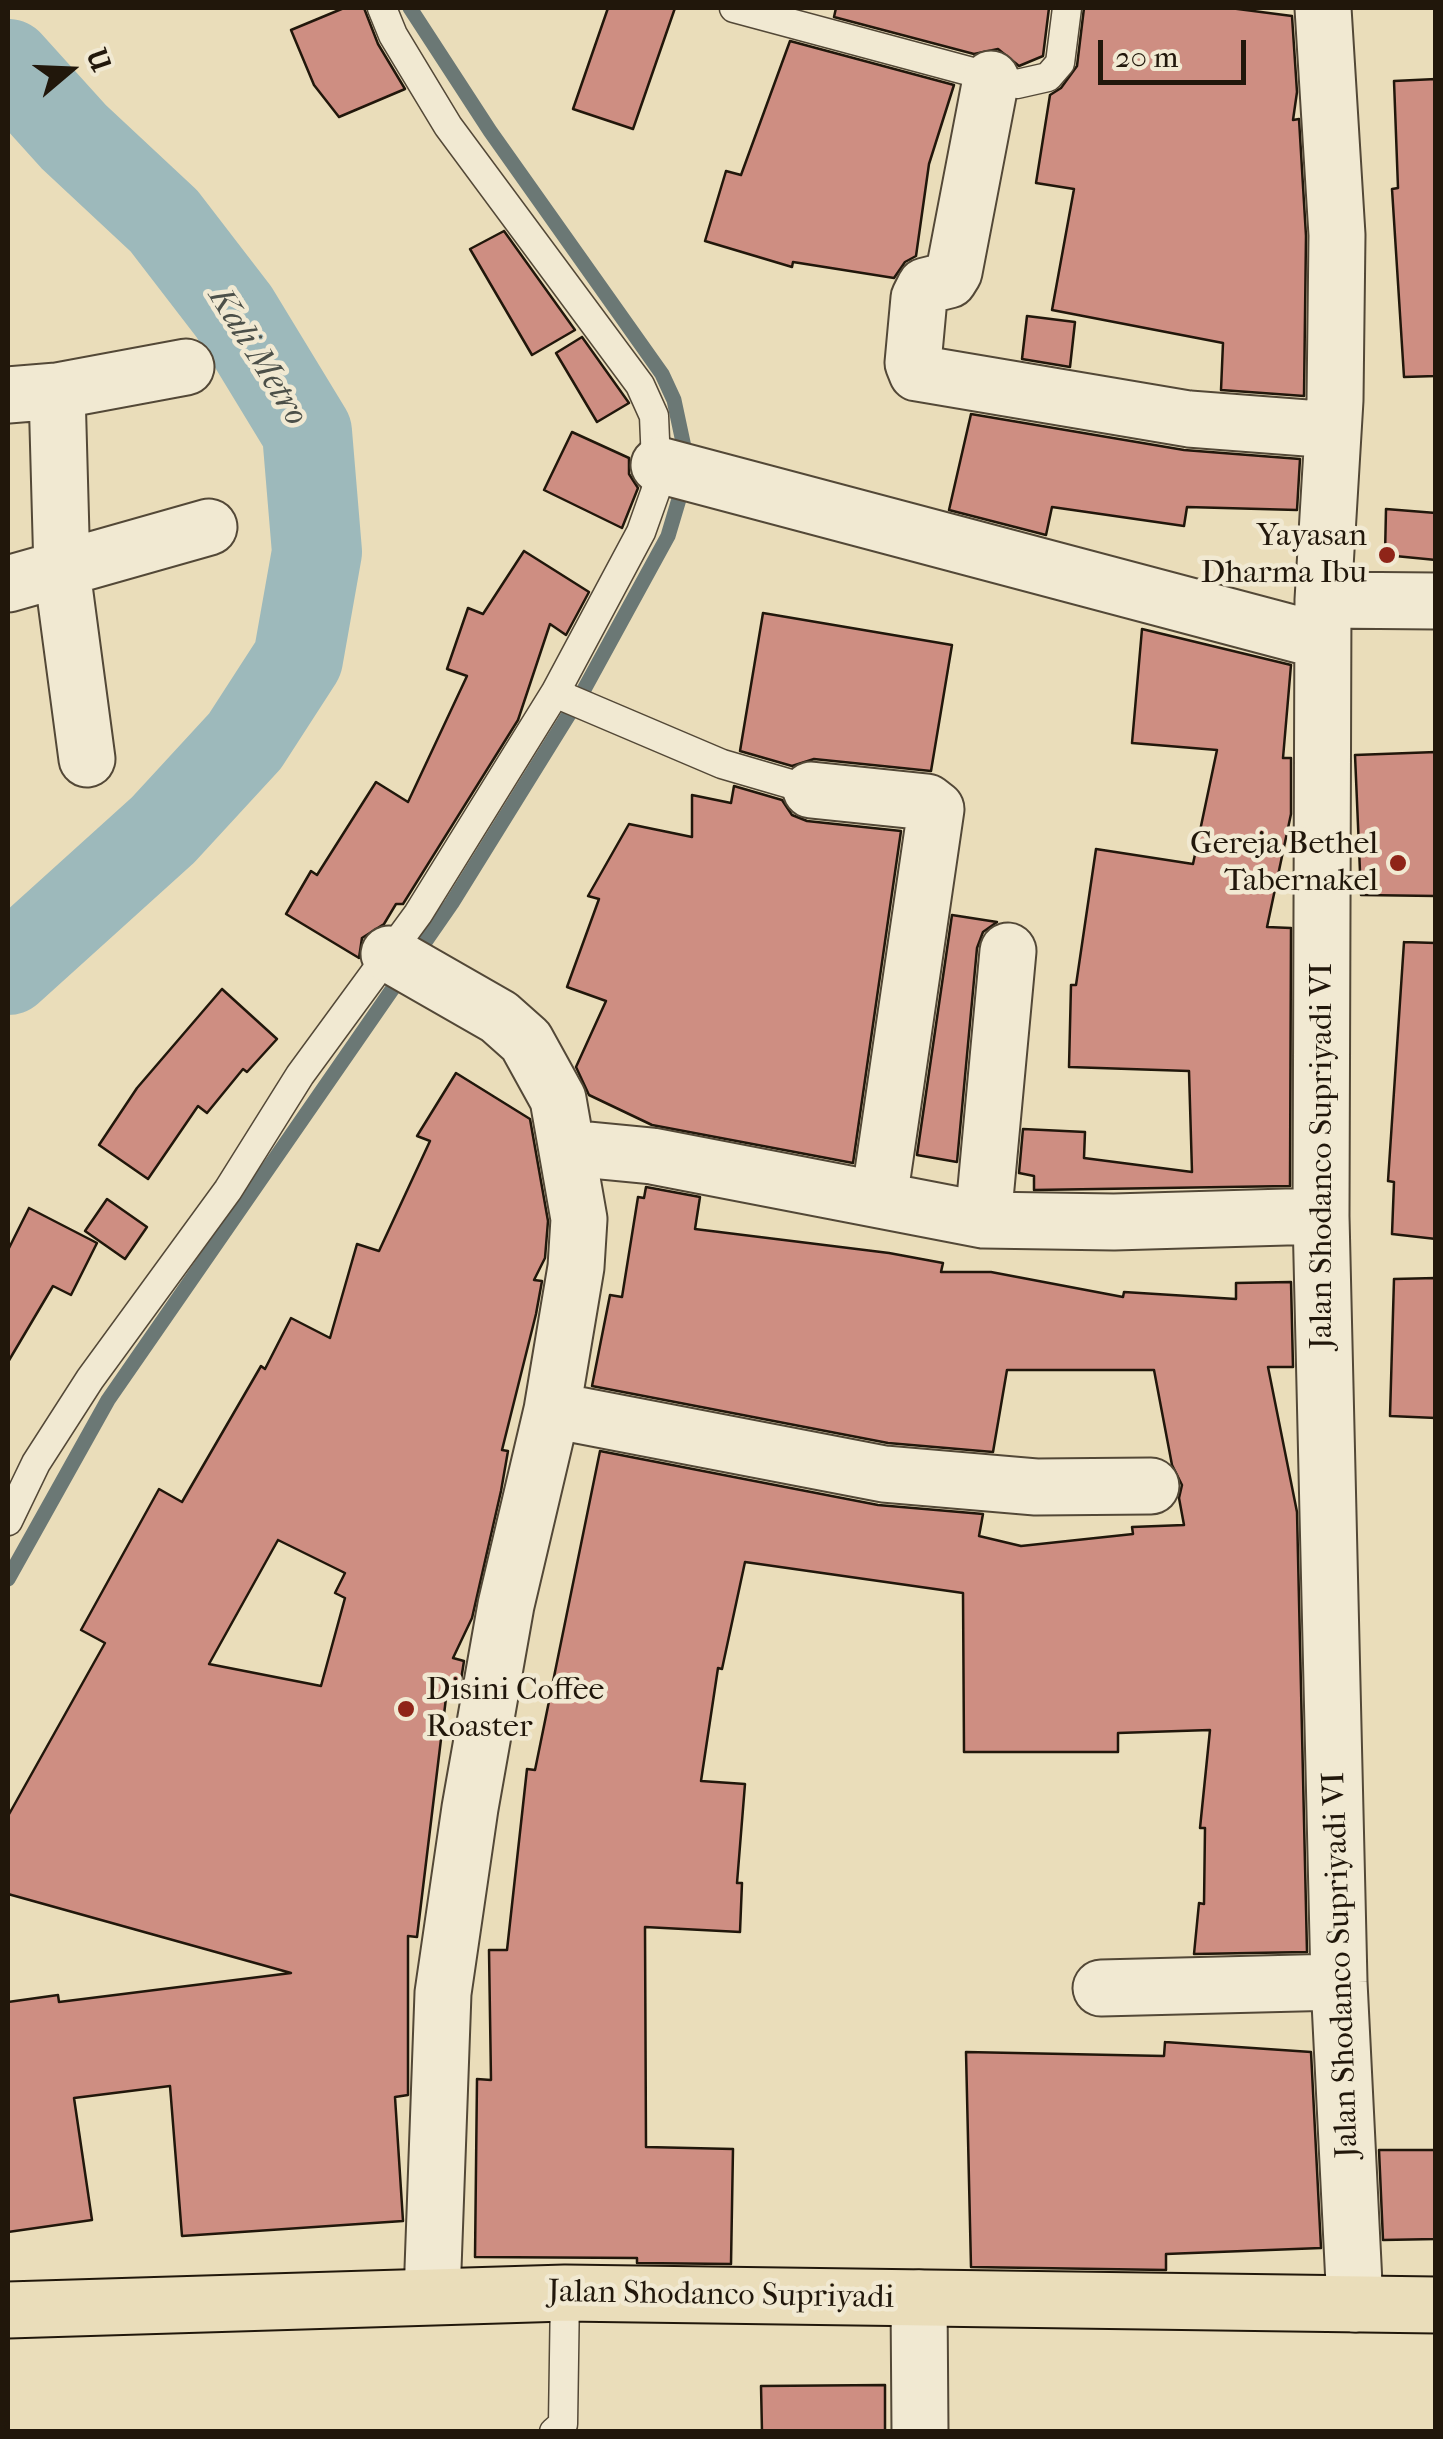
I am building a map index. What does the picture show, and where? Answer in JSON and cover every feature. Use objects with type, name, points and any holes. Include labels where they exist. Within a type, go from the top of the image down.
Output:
[{"type":"main road","name":"Jalan Shodanco Supriyadi","points":[[8,2310],[565,2293],[1436,2305]]},
{"type":"street","name":"Jalan Shodanco Supriyadi VI","points":[[1323,8],[1338,234],[1323,620],[1320,1216],[1339,1982],[1355,2304]]},
{"type":"street","points":[[992,79],[954,272],[949,280],[925,286],[919,298],[913,362],[916,372],[1138,412],[1333,430]]},
{"type":"street","points":[[87,759],[62,571],[32,393],[186,367]]},
{"type":"street","points":[[682,472],[1323,620],[1436,601]]},
{"type":"street","points":[[8,584],[208,526]]},
{"type":"street","points":[[811,790],[927,802],[936,810],[938,824],[879,1199]]},
{"type":"street","points":[[983,1220],[1008,951]]},
{"type":"street","points":[[408,965],[500,1017],[526,1041],[558,1099],[580,1219],[576,1268],[552,1410],[506,1605],[470,1808],[444,1993],[432,2296]]},
{"type":"street","points":[[569,1148],[652,1156],[983,1220],[1114,1222],[1320,1216]]},
{"type":"street","points":[[552,1410],[884,1474],[1036,1487],[1151,1486]]},
{"type":"street","points":[[1101,1988],[1339,1982]]},
{"type":"street","points":[[919,2298],[920,2432]]},
{"type":"lane","points":[[8,1521],[36,1463],[90,1379],[228,1190],[300,1075],[408,965],[559,695],[640,532],[657,487],[682,472],[640,385],[448,126],[382,8]]},
{"type":"lane","points":[[734,8],[1017,84],[1048,77],[1060,62],[1067,8]]},
{"type":"lane","points":[[559,695],[722,764],[811,790]]},
{"type":"lane","points":[[554,2432],[563,2424],[565,2293]]},
{"type":"building","points":[[344,8],[364,8],[378,44],[405,89],[339,117],[314,85],[291,30]]},
{"type":"building","points":[[608,8],[675,8],[633,129],[573,109]]},
{"type":"building","points":[[836,8],[1049,8],[1043,56],[1019,66],[998,49],[974,54],[834,17]]},
{"type":"building","points":[[1084,8],[1230,8],[1292,16],[1297,92],[1293,120],[1299,119],[1306,236],[1304,396],[1221,390],[1223,343],[1052,310],[1074,189],[1036,183],[1050,95],[1061,88],[1077,66]]},
{"type":"building","points":[[790,41],[954,85],[929,164],[916,256],[905,262],[894,278],[793,262],[792,267],[705,241],[726,171],[741,175]]},
{"type":"building","points":[[1436,79],[1436,376],[1404,377],[1392,189],[1398,188],[1394,81]]},
{"type":"building","points":[[504,231],[575,330],[532,355],[470,249]]},
{"type":"building","points":[[1027,316],[1075,322],[1070,367],[1022,359]]},
{"type":"building","points":[[582,337],[629,403],[597,422],[556,353]]},
{"type":"building","points":[[971,414],[1184,450],[1300,459],[1297,510],[1187,507],[1184,526],[1052,507],[1046,535],[949,510]]},
{"type":"building","points":[[572,432],[629,458],[629,474],[638,488],[622,528],[544,490]]},
{"type":"building","points":[[1386,509],[1436,513],[1436,560],[1385,555]]},
{"type":"building","points":[[524,551],[589,592],[566,635],[550,624],[518,720],[403,904],[396,904],[384,924],[362,938],[359,958],[286,914],[311,871],[317,875],[376,782],[408,802],[467,676],[447,669],[468,608],[483,614]]},
{"type":"building","points":[[763,613],[952,645],[931,771],[814,759],[792,766],[740,751]]},
{"type":"building","points":[[1142,629],[1291,665],[1283,758],[1291,758],[1291,814],[1267,927],[1291,928],[1290,1186],[1034,1190],[1034,1176],[1019,1173],[1023,1129],[1085,1132],[1084,1158],[1192,1172],[1189,1071],[1069,1067],[1071,985],[1076,985],[1096,849],[1193,864],[1217,750],[1132,743]]},
{"type":"building","points":[[1436,752],[1436,896],[1361,895],[1355,755]]},
{"type":"building","points":[[734,786],[782,800],[792,815],[807,821],[901,831],[853,1163],[652,1125],[589,1095],[576,1067],[606,1001],[567,987],[599,899],[588,896],[629,824],[692,837],[692,795],[731,803]]},
{"type":"building","points":[[952,915],[997,922],[983,932],[977,948],[957,1162],[917,1155]]},
{"type":"building","points":[[1404,942],[1436,943],[1436,1239],[1392,1234],[1394,1182],[1388,1181]]},
{"type":"building","points":[[222,989],[277,1039],[247,1072],[243,1069],[207,1113],[198,1106],[148,1179],[99,1145],[137,1088]]},
{"type":"building","points":[[456,1073],[530,1119],[548,1221],[545,1258],[534,1280],[542,1281],[536,1314],[502,1450],[508,1451],[501,1491],[472,1618],[453,1658],[464,1661],[458,1699],[446,1698],[417,1937],[408,1936],[408,2095],[395,2097],[403,2221],[182,2236],[170,2086],[74,2098],[92,2220],[8,2232],[8,2002],[58,1995],[59,2002],[291,1973],[8,1894],[8,1816],[105,1643],[81,1630],[159,1489],[182,1502],[261,1366],[265,1369],[291,1318],[330,1338],[357,1244],[379,1251],[430,1141],[417,1136]],"holes":[[[278,1540],[345,1573],[335,1593],[345,1598],[321,1686],[209,1664]]]},
{"type":"building","points":[[646,1187],[700,1197],[695,1229],[889,1253],[943,1263],[941,1272],[991,1272],[1123,1297],[1124,1292],[1236,1299],[1236,1283],[1291,1282],[1293,1367],[1268,1367],[1297,1512],[1307,1952],[1194,1954],[1199,1903],[1204,1904],[1205,1828],[1200,1828],[1210,1730],[1118,1733],[1118,1752],[964,1752],[963,1593],[745,1562],[722,1669],[718,1668],[701,1781],[745,1784],[737,1883],[742,1883],[740,1932],[645,1927],[646,2147],[733,2149],[731,2264],[637,2263],[637,2258],[475,2257],[477,2079],[491,2080],[489,1950],[507,1950],[527,1769],[535,1770],[600,1451],[878,1505],[983,1514],[979,1536],[1021,1546],[1133,1534],[1132,1527],[1184,1525],[1179,1498],[1182,1485],[1172,1465],[1154,1370],[1007,1370],[993,1452],[888,1443],[592,1386],[610,1295],[622,1297],[638,1197],[644,1198]]},
{"type":"building","points":[[107,1199],[147,1227],[125,1259],[85,1231]]},
{"type":"building","points":[[29,1208],[97,1243],[71,1295],[53,1286],[8,1362],[8,1250]]},
{"type":"building","points":[[1436,1278],[1436,1418],[1390,1416],[1394,1279]]},
{"type":"building","points":[[1165,2042],[1311,2052],[1321,2248],[1166,2254],[1166,2270],[971,2267],[966,2052],[1164,2056]]},
{"type":"building","points":[[1379,2150],[1436,2150],[1436,2239],[1383,2240]]},
{"type":"building","points":[[885,2385],[885,2432],[762,2432],[761,2386]]},
{"type":"waterway","points":[[8,1579],[108,1400],[452,903],[581,695],[668,536],[682,489],[684,447],[674,400],[662,374],[490,131],[410,8]]},
{"type":"waterway","name":"Kali Metro","points":[[8,64],[74,137],[164,221],[234,312],[307,432],[317,552],[298,659],[245,741],[163,830],[8,970]]},
{"type":"place","name":"Yayasan Dharma Ibu","points":[[1387,555]]},
{"type":"place","name":"Gereja Bethel Tabernakel","points":[[1398,863]]},
{"type":"place","name":"Disini Coffee Roaster","points":[[406,1709]]}]
